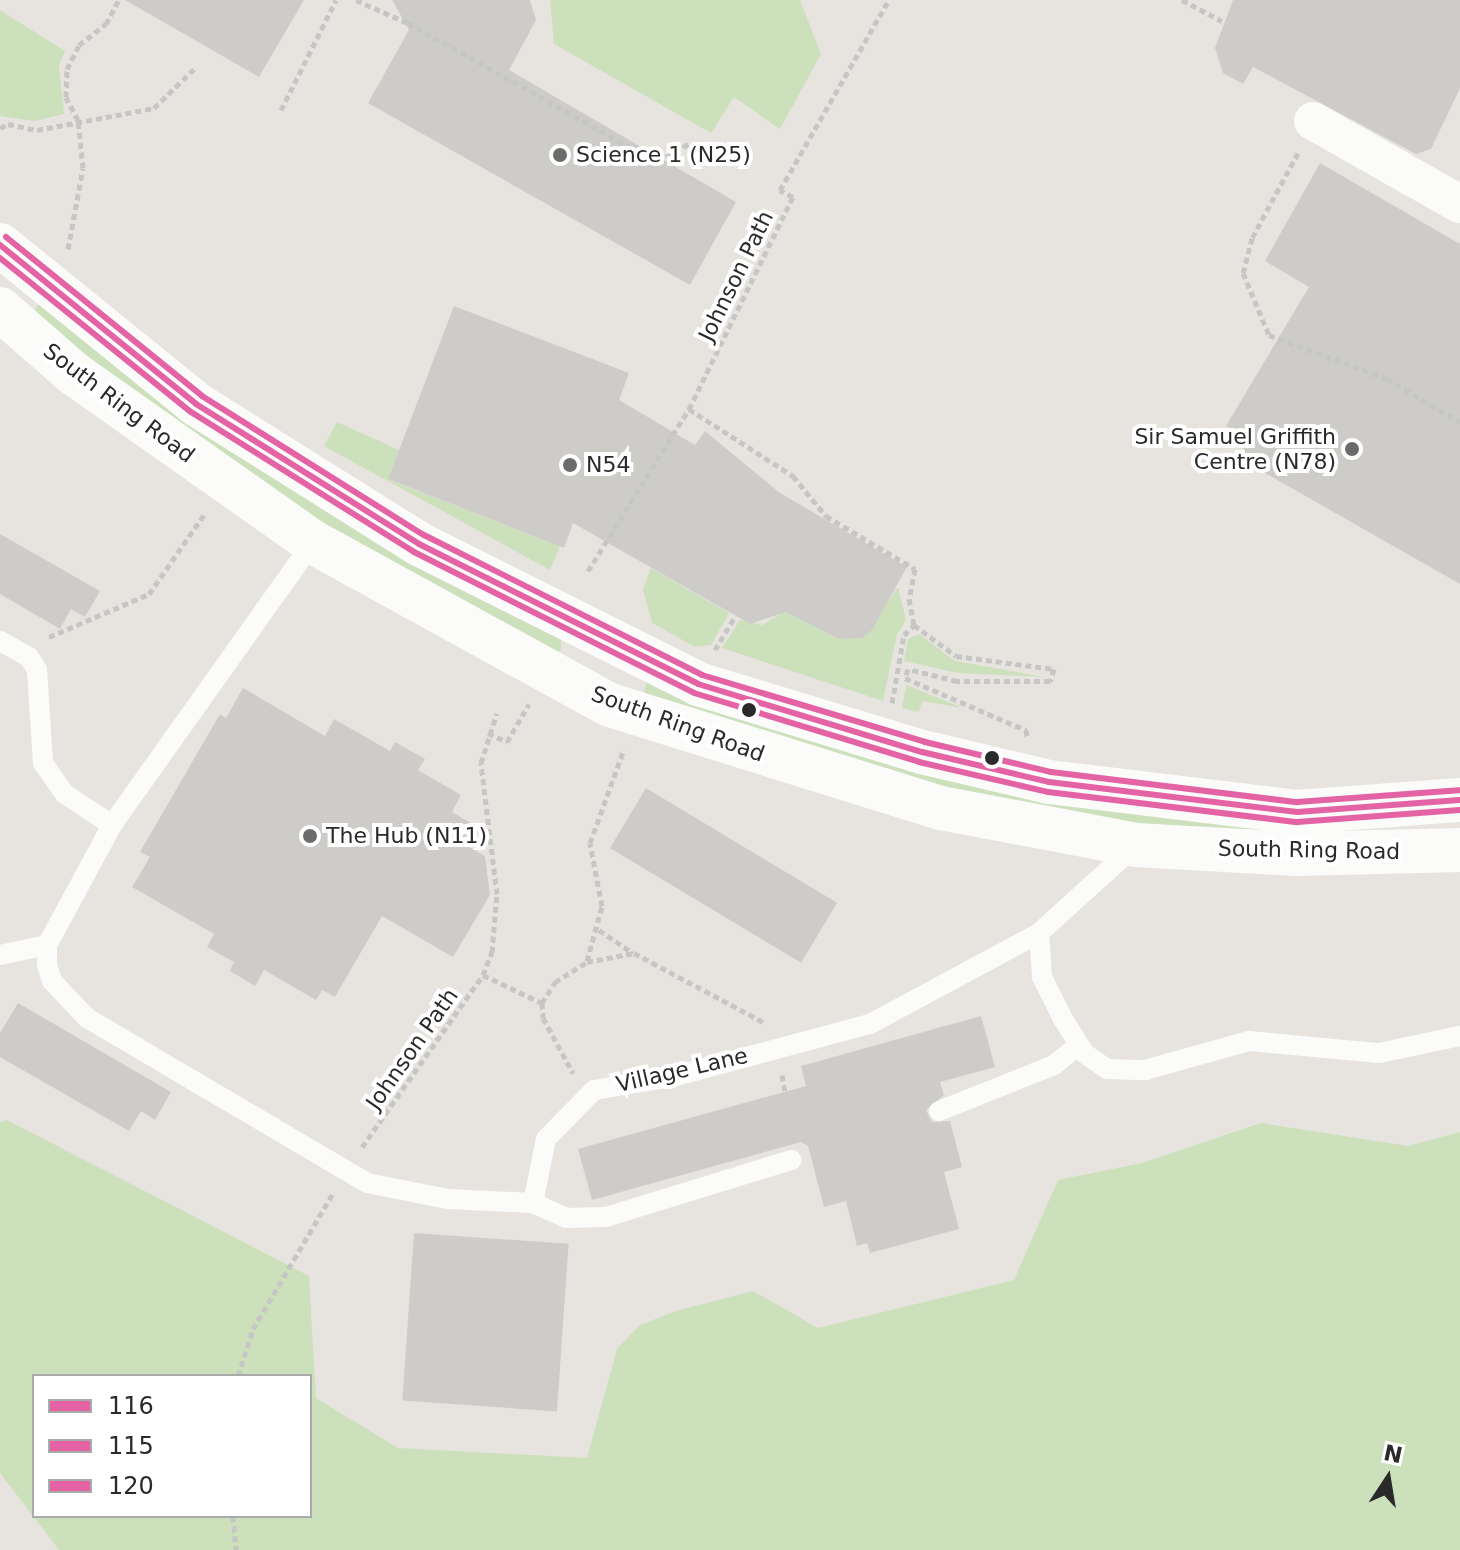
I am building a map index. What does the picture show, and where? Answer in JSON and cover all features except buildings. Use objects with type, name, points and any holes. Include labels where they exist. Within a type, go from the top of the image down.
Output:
[{"type":"street","points":[[1313,121],[1460,204]]},
{"type":"street","name":"South Ring Road","points":[[0,245],[196,404],[419,544],[698,684],[922,752],[1049,782],[1297,812],[1460,800]]},
{"type":"street","name":"South Ring Road","points":[[0,309],[73,373],[313,542],[610,705],[941,808],[1136,845],[1296,854],[1460,850]]},
{"type":"lane","points":[[313,542],[112,825],[47,945],[52,981],[87,1018],[367,1183],[419,1194],[533,1203],[566,1218],[606,1217],[791,1160]]},
{"type":"lane","points":[[0,641],[29,657],[37,670],[43,763],[65,794],[112,825]]},
{"type":"lane","name":"Village Lane","points":[[533,1203],[534,1171],[546,1139],[594,1090],[672,1077],[870,1024],[1039,933],[1136,845]]},
{"type":"lane","points":[[1039,933],[1042,977],[1079,1045],[1107,1069],[1127,1073],[1249,1041],[1379,1053],[1460,1036]]},
{"type":"lane","points":[[0,955],[47,945]]},
{"type":"lane","points":[[939,1111],[1054,1065],[1079,1045]]},
{"type":"path","points":[[64,257],[76,229],[83,168],[78,120],[66,97],[67,69],[79,45],[106,24],[119,0]]},
{"type":"path","points":[[281,110],[336,0]]},
{"type":"path","points":[[356,0],[408,23],[657,162],[692,142]]},
{"type":"path","name":"Johnson Path","points":[[588,571],[689,409],[793,197],[780,190],[889,0]]},
{"type":"path","points":[[1182,0],[1222,21]]},
{"type":"path","points":[[0,128],[8,124],[37,130],[154,108],[195,68]]},
{"type":"path","points":[[1313,121],[1252,238],[1243,273],[1269,335],[1387,379],[1460,422]]},
{"type":"path","points":[[689,409],[793,476],[826,516],[915,569],[909,599],[914,625],[956,656],[1054,669],[1050,681],[957,681],[898,670]]},
{"type":"path","points":[[29,657],[46,638],[149,594],[209,508]]},
{"type":"path","points":[[715,651],[735,617]]},
{"type":"path","points":[[891,710],[904,635],[914,625]]},
{"type":"path","points":[[907,673],[905,678],[1026,730],[1027,744]]},
{"type":"path","points":[[488,733],[507,742],[534,696]]},
{"type":"path","name":"Johnson Path","points":[[239,1374],[253,1329],[346,1171],[483,975],[492,952],[497,894],[481,763],[488,733],[497,713]]},
{"type":"path","points":[[587,962],[599,930],[602,906],[590,843],[627,741]]},
{"type":"path","points":[[599,930],[634,953],[773,1027]]},
{"type":"path","points":[[542,1003],[555,982],[587,962],[634,953]]},
{"type":"path","points":[[483,975],[542,1003],[557,1046],[594,1090]]},
{"type":"path","points":[[780,1066],[785,1092]]},
{"type":"path","points":[[233,1518],[236,1550]]},
{"type":"green space","points":[[550,0],[800,0],[821,54],[780,129],[734,97],[711,133],[554,44]]},
{"type":"green space","points":[[0,10],[65,51],[59,65],[64,114],[34,121],[0,116]]},
{"type":"green space","points":[[40,303],[561,636],[561,650],[555,654],[347,546],[31,316]]},
{"type":"green space","points":[[337,422],[399,450],[389,480],[560,546],[550,570],[324,446]]},
{"type":"green space","points":[[651,568],[729,613],[711,645],[695,647],[652,623],[643,589]]},
{"type":"green space","points":[[898,587],[906,620],[897,634],[883,701],[722,648],[740,620],[762,625],[785,611],[839,639],[862,638]]},
{"type":"green space","points":[[919,634],[955,661],[1044,677],[958,673],[904,661],[908,639]]},
{"type":"green space","points":[[650,674],[677,685],[1330,819],[1229,836],[1004,805],[643,694]]},
{"type":"green space","points":[[906,685],[963,708],[922,701],[919,712],[902,708]]},
{"type":"green space","points":[[7,1120],[309,1276],[316,1398],[398,1448],[587,1458],[617,1349],[640,1325],[676,1311],[753,1291],[818,1328],[1014,1280],[1058,1180],[1142,1163],[1261,1123],[1408,1146],[1460,1132],[1460,1550],[59,1550],[34,1518],[312,1518],[312,1374],[32,1374],[32,1515],[0,1473],[0,1122]]},
{"type":"transit line","name":"120","points":[[6,237],[202,396],[424,535],[702,675],[925,742],[1051,772],[1297,802],[1459,790]]},
{"type":"transit line","name":"116","points":[[0,245],[196,404],[419,544],[698,684],[922,752],[1049,782],[1297,812],[1460,800]]},
{"type":"transit line","name":"115","points":[[0,258],[191,412],[414,552],[694,693],[919,762],[1048,792],[1297,822],[1460,810]]},
{"type":"place","name":"Science 1 (N25)","points":[[560,155]]},
{"type":"place","name":"Sir Samuel Griffith Centre (N78)","points":[[1352,449]]},
{"type":"place","name":"N54","points":[[570,465]]},
{"type":"place","name":"The Hub (N11)","points":[[310,836]]}]
